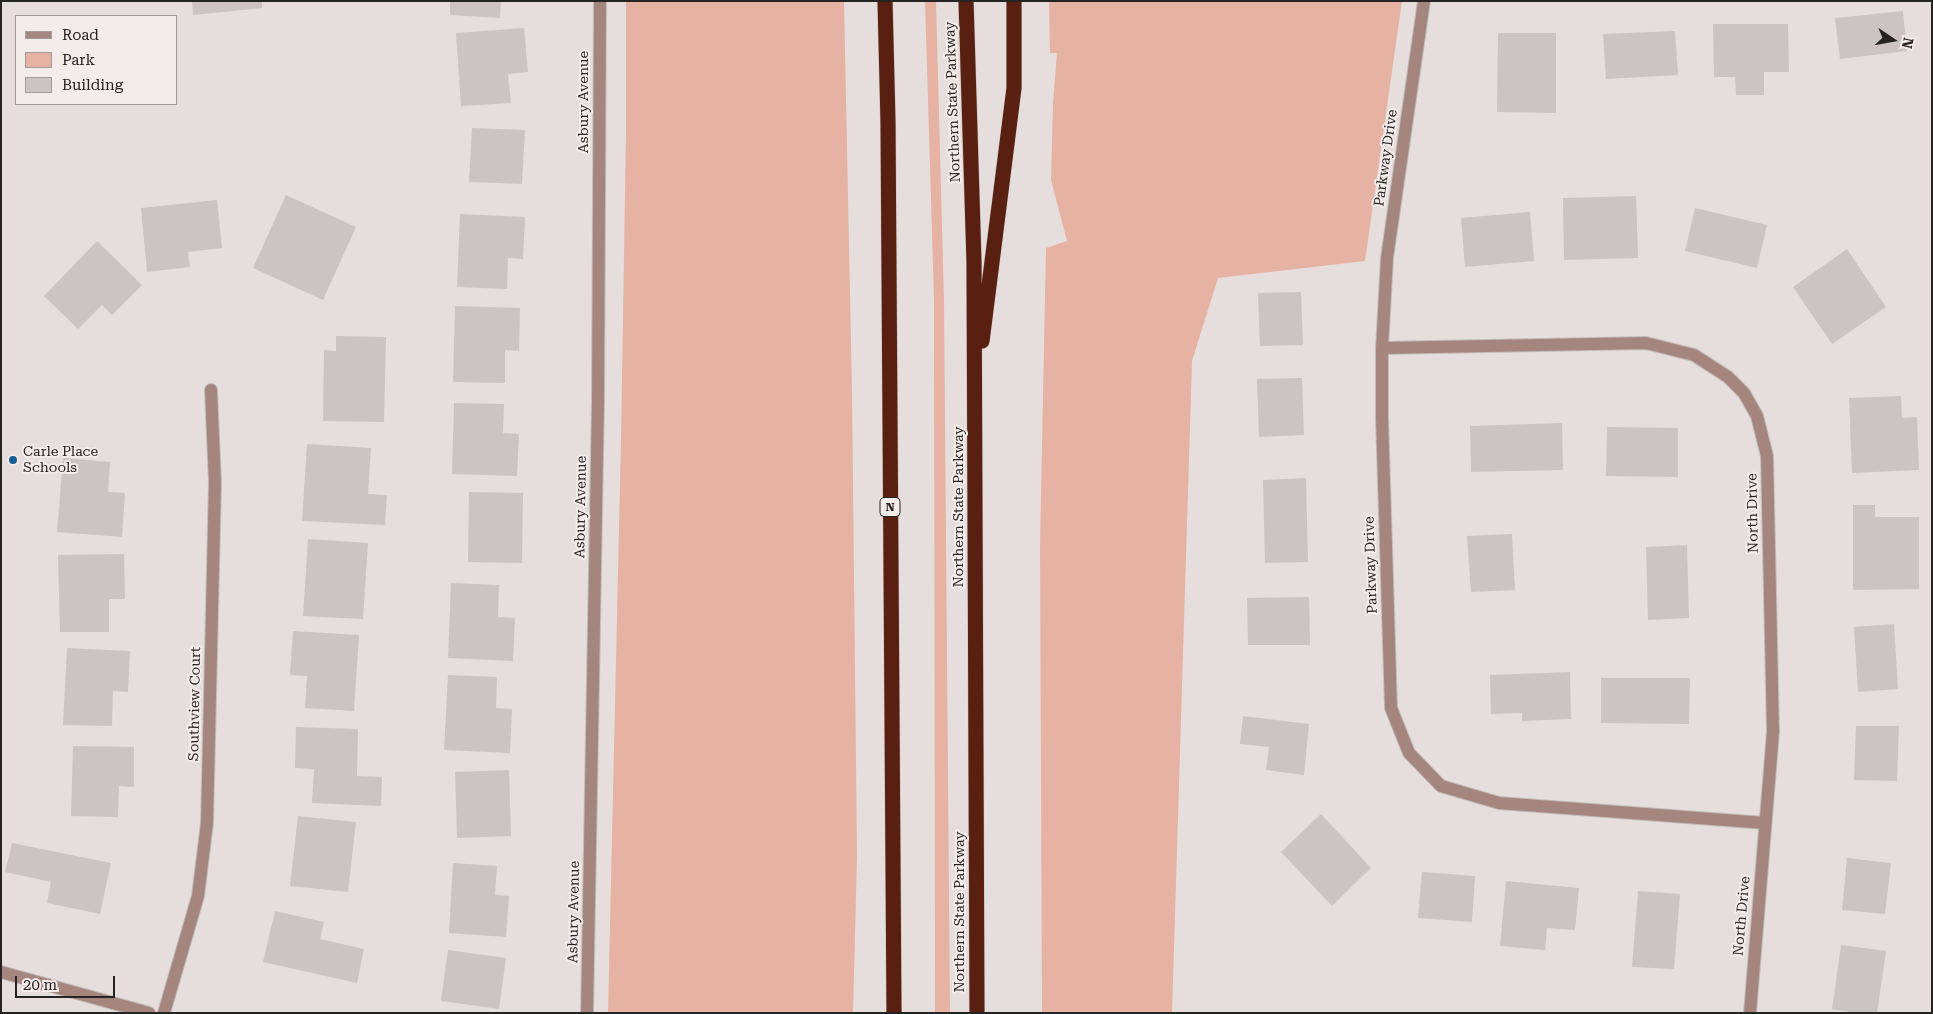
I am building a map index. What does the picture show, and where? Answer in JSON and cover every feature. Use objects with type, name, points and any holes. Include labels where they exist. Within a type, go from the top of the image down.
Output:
[{"type":"highway","name":"N","points":[[884,1],[888,132],[894,1013]]},
{"type":"highway","name":"Northern State Parkway","points":[[966,1],[974,262],[977,1013]]},
{"type":"highway","points":[[974,400],[1014,88],[1014,1]]},
{"type":"street","name":"Asbury Avenue","points":[[587,1013],[598,401],[600,1]]},
{"type":"street","name":"Parkway Drive","points":[[1424,1],[1387,258],[1382,348],[1382,418],[1391,708],[1409,753],[1440,786],[1499,803],[1765,823]]},
{"type":"street","name":"North Drive","points":[[1382,348],[1646,343],[1694,355],[1728,377],[1744,392],[1757,416],[1767,456],[1773,732],[1750,1013]]},
{"type":"street","name":"Southview Court","points":[[164,1013],[198,896],[208,823],[215,483],[211,390]]},
{"type":"street","points":[[1,972],[149,1013]]},
{"type":"green space","points":[[626,1],[844,1],[852,391],[857,856],[853,1013],[608,1013],[621,440]]},
{"type":"green space","points":[[925,1],[936,1],[944,301],[950,1013],[935,1013],[934,300]]},
{"type":"green space","points":[[1049,1],[1402,1],[1365,261],[1218,278],[1192,361],[1172,1013],[1042,1013],[1040,545],[1046,248],[1067,241],[1051,180],[1053,103],[1057,53],[1050,53]]},
{"type":"building","points":[[192,1],[262,1],[262,8],[193,15]]},
{"type":"building","points":[[450,1],[501,1],[500,18],[450,15]]},
{"type":"building","points":[[1903,11],[1907,51],[1840,59],[1835,18]]},
{"type":"building","points":[[1713,24],[1788,24],[1789,72],[1764,72],[1764,95],[1736,95],[1735,77],[1714,77]]},
{"type":"building","points":[[524,28],[528,72],[508,74],[511,103],[461,106],[456,33]]},
{"type":"building","points":[[1675,31],[1678,75],[1606,79],[1603,34]]},
{"type":"building","points":[[1498,33],[1556,33],[1556,113],[1497,112]]},
{"type":"building","points":[[472,128],[525,130],[522,184],[469,182]]},
{"type":"building","points":[[286,195],[356,227],[323,300],[253,268]]},
{"type":"building","points":[[1636,196],[1638,258],[1564,260],[1563,198]]},
{"type":"building","points":[[217,200],[222,248],[188,252],[190,267],[147,272],[141,208]]},
{"type":"building","points":[[1695,208],[1767,225],[1757,268],[1685,251]]},
{"type":"building","points":[[1530,212],[1534,261],[1465,267],[1461,218]]},
{"type":"building","points":[[460,214],[525,217],[523,259],[508,258],[507,289],[457,287]]},
{"type":"building","points":[[97,241],[142,285],[112,315],[102,305],[78,329],[44,296]]},
{"type":"building","points":[[1847,249],[1886,307],[1832,344],[1793,287]]},
{"type":"building","points":[[1301,292],[1303,345],[1260,346],[1258,293]]},
{"type":"building","points":[[455,306],[520,308],[519,351],[505,350],[505,383],[453,382]]},
{"type":"building","points":[[336,336],[386,337],[384,422],[323,421],[324,350],[336,351]]},
{"type":"building","points":[[1302,378],[1304,435],[1259,437],[1257,379]]},
{"type":"building","points":[[1901,396],[1902,418],[1917,417],[1919,470],[1852,473],[1849,398]]},
{"type":"building","points":[[454,403],[504,404],[503,433],[519,434],[517,476],[452,474]]},
{"type":"building","points":[[1562,423],[1563,470],[1471,472],[1470,426]]},
{"type":"building","points":[[1607,427],[1678,428],[1678,477],[1606,476]]},
{"type":"building","points":[[307,444],[371,448],[368,494],[387,495],[385,525],[302,521]]},
{"type":"building","points":[[63,458],[110,462],[108,492],[125,493],[122,537],[57,532]]},
{"type":"building","points":[[1306,478],[1308,562],[1265,563],[1263,480]]},
{"type":"building","points":[[469,492],[523,493],[522,563],[468,562]]},
{"type":"building","points":[[1853,505],[1875,505],[1875,517],[1919,517],[1919,589],[1853,590]]},
{"type":"building","points":[[1512,534],[1515,590],[1471,592],[1467,536]]},
{"type":"building","points":[[308,539],[368,543],[363,619],[303,616]]},
{"type":"building","points":[[1687,545],[1689,618],[1648,620],[1646,547]]},
{"type":"building","points":[[124,554],[125,599],[109,599],[109,632],[60,632],[58,555]]},
{"type":"building","points":[[451,583],[499,585],[498,617],[515,618],[513,661],[448,658]]},
{"type":"building","points":[[1309,597],[1310,645],[1248,645],[1247,598]]},
{"type":"building","points":[[1894,624],[1898,689],[1858,692],[1854,627]]},
{"type":"building","points":[[293,631],[359,635],[354,711],[305,708],[307,676],[290,675]]},
{"type":"building","points":[[67,648],[130,651],[128,692],[113,691],[112,726],[63,725]]},
{"type":"building","points":[[1570,672],[1571,719],[1522,721],[1522,713],[1491,714],[1490,675]]},
{"type":"building","points":[[448,675],[497,677],[496,708],[512,709],[510,753],[444,750]]},
{"type":"building","points":[[1601,678],[1690,678],[1689,724],[1601,723]]},
{"type":"building","points":[[1243,716],[1309,724],[1304,775],[1266,770],[1269,747],[1240,744]]},
{"type":"building","points":[[1856,726],[1899,726],[1897,781],[1854,780]]},
{"type":"building","points":[[296,727],[358,729],[357,776],[382,777],[381,806],[312,803],[314,769],[295,768]]},
{"type":"building","points":[[73,746],[134,747],[134,787],[119,786],[118,817],[71,816]]},
{"type":"building","points":[[509,770],[511,836],[457,838],[455,772]]},
{"type":"building","points":[[1321,814],[1371,868],[1332,906],[1281,852]]},
{"type":"building","points":[[298,816],[356,822],[348,892],[290,886]]},
{"type":"building","points":[[12,843],[111,863],[100,914],[47,903],[51,882],[5,872]]},
{"type":"building","points":[[1847,858],[1891,863],[1885,914],[1842,910]]},
{"type":"building","points":[[453,863],[497,866],[495,895],[509,896],[506,937],[449,933]]},
{"type":"building","points":[[1422,872],[1475,876],[1472,922],[1418,918]]},
{"type":"building","points":[[1506,881],[1579,888],[1575,930],[1547,928],[1545,950],[1500,946]]},
{"type":"building","points":[[1638,891],[1680,894],[1674,969],[1632,967]]},
{"type":"building","points":[[275,911],[324,922],[320,939],[364,949],[357,983],[263,962]]},
{"type":"building","points":[[1841,945],[1886,951],[1877,1013],[1855,1013],[1832,1009]]},
{"type":"building","points":[[448,950],[506,958],[499,1009],[441,1001]]},
{"type":"place","name":"Carle Place Schools","points":[[13,460]]}]
